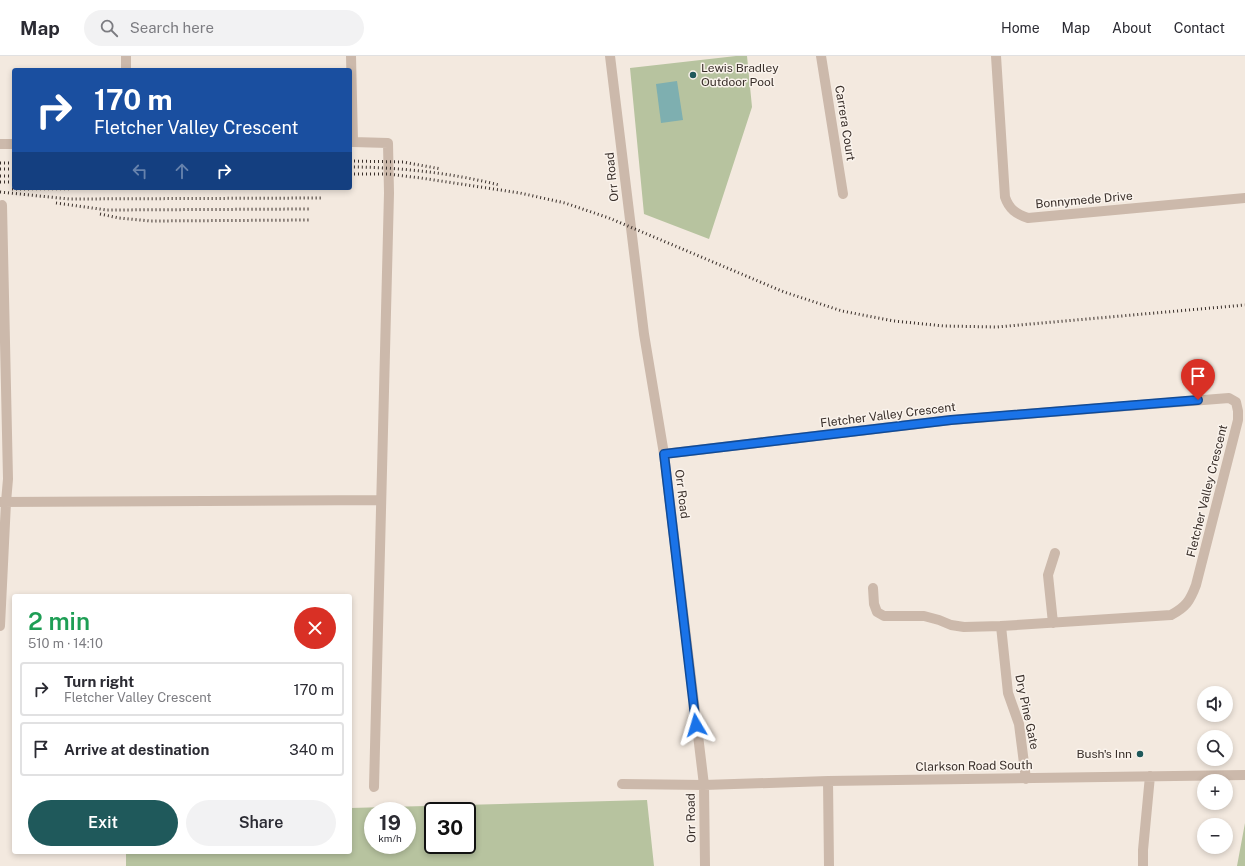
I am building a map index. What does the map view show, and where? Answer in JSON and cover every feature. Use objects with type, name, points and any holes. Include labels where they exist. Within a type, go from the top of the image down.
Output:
[{"type":"street","points":[[126,56],[126,68]]},
{"type":"street","points":[[351,56],[351,68]]},
{"type":"street","name":"Orr Road","points":[[610,56],[644,334],[664,454],[704,785],[705,866]]},
{"type":"street","name":"Carrera Court","points":[[821,56],[843,194]]},
{"type":"street","name":"Bonnymede Drive","points":[[996,56],[1005,197],[1008,205],[1016,214],[1028,218],[1245,198]]},
{"type":"street","points":[[352,142],[388,143],[389,193],[374,787]]},
{"type":"street","points":[[0,144],[12,144]]},
{"type":"street","points":[[0,626],[3,502],[8,479],[2,205]]},
{"type":"street","name":"Fletcher Valley Crescent","points":[[664,454],[951,420],[1229,398],[1236,402],[1238,420],[1196,585],[1190,599],[1180,609],[1170,615],[1054,623],[964,627],[951,625],[924,616],[884,616],[878,612],[874,604],[873,588]]},
{"type":"street","points":[[3,502],[381,500]]},
{"type":"street","points":[[1054,623],[1048,575],[1055,553]]},
{"type":"street","name":"Dry Pine Gate","points":[[1001,626],[1008,693],[1019,724],[1026,779]]},
{"type":"street","name":"Clarkson Road South","points":[[622,784],[704,785],[828,781],[1245,775]]},
{"type":"street","points":[[1143,866],[1143,850],[1150,776]]},
{"type":"street","points":[[828,781],[828,866]]},
{"type":"green space","points":[[747,56],[752,107],[709,239],[644,214],[630,68]]},
{"type":"green space","points":[[647,800],[654,866],[126,866],[126,854],[352,854],[352,808],[364,808],[364,854],[416,854],[416,806],[424,806],[424,854],[476,854],[476,805]]},
{"type":"green space","points":[[1245,823],[1245,866],[1237,866]]},
{"type":"water","points":[[677,81],[683,120],[661,123],[656,84]]},
{"type":"railway","points":[[352,161],[403,162],[441,169]]},
{"type":"railway","points":[[0,163],[12,163]]},
{"type":"railway","points":[[352,167],[387,168],[425,172],[463,177],[499,185]]},
{"type":"railway","points":[[0,169],[12,169]]},
{"type":"railway","points":[[352,174],[388,174],[421,178],[520,193],[565,203],[609,218],[784,292],[842,311],[894,321],[944,326],[997,327],[1245,305]]},
{"type":"railway","points":[[0,176],[12,176]]},
{"type":"railway","points":[[0,182],[12,182]]},
{"type":"railway","points":[[0,192],[69,199],[322,198]]},
{"type":"railway","points":[[56,203],[107,210],[309,209]]},
{"type":"railway","points":[[100,214],[119,218],[150,221],[309,220]]},
{"type":"place","name":"Lewis Bradley Outdoor Pool","points":[[693,75]]},
{"type":"place","name":"Bush's Inn","points":[[1140,754]]},
{"type":"route","points":[[696,725],[664,454],[951,420],[1198,400]]}]
